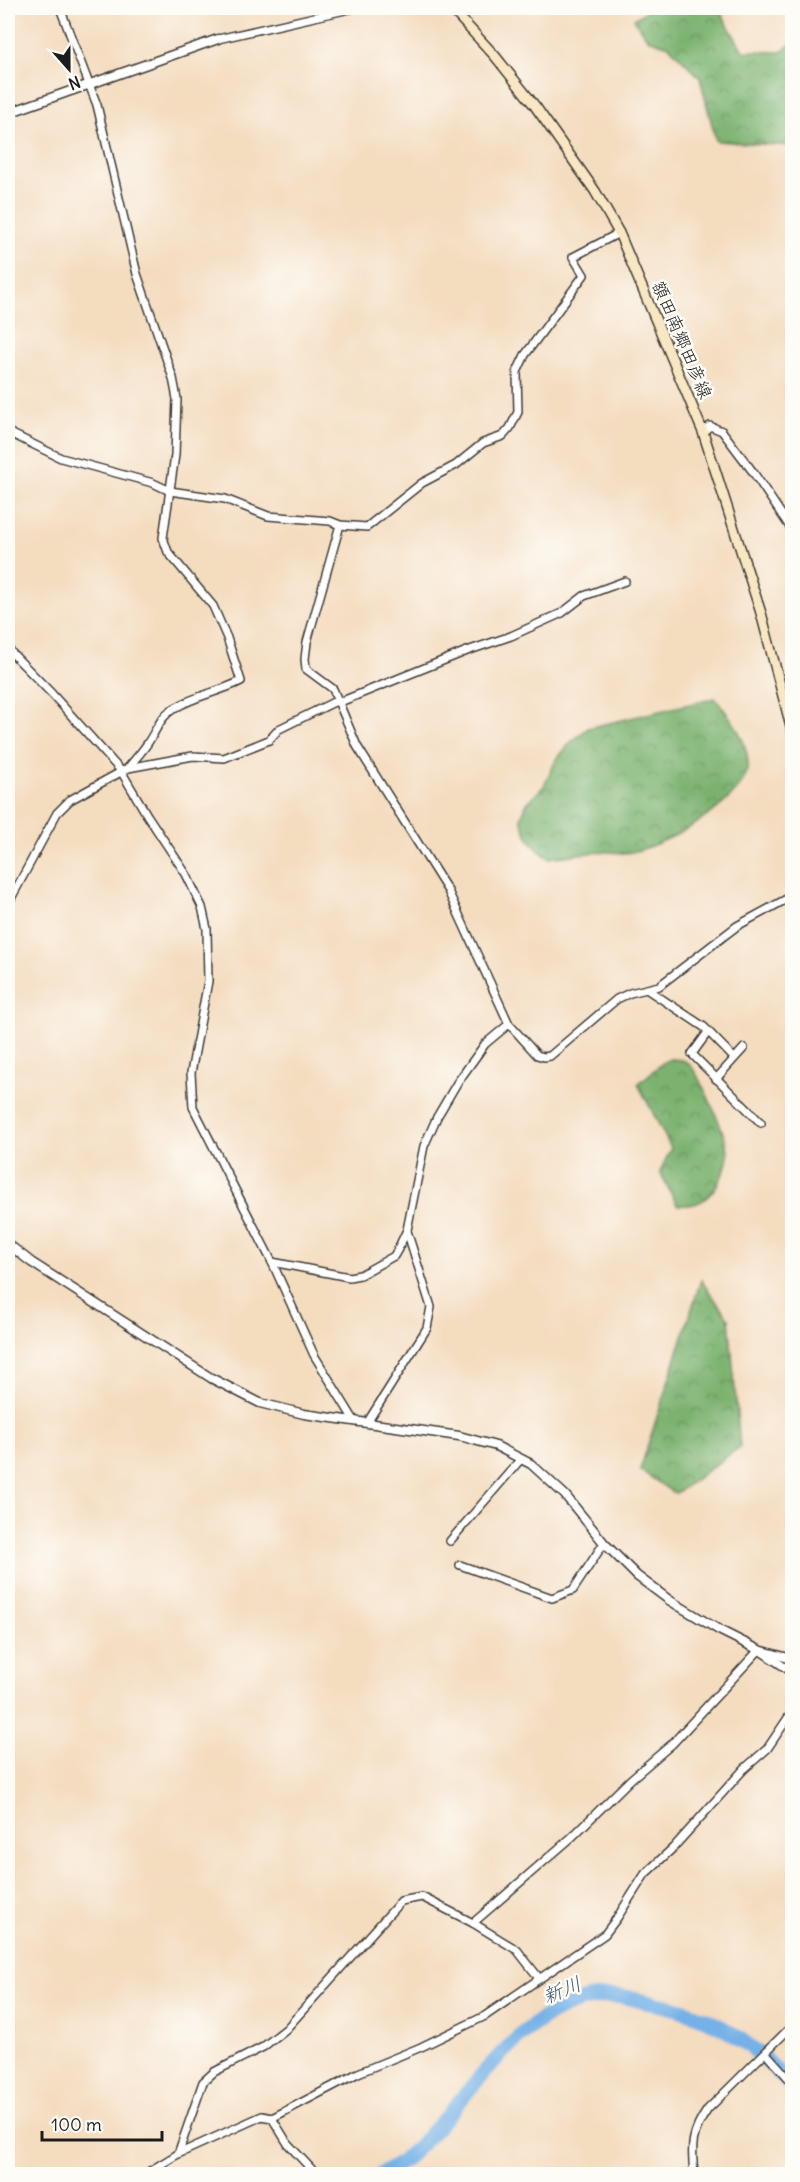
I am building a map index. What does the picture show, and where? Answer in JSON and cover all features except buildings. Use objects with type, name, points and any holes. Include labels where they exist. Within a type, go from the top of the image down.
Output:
[{"type":"main road","name":"額田南郷田彦線","points":[[451,8],[495,56],[535,106],[596,191],[618,233],[702,432],[761,612],[792,730]]},
{"type":"street","points":[[8,904],[57,813],[70,800],[124,769],[148,742],[159,722],[173,708],[200,695],[230,687],[241,681],[227,638],[213,606],[168,552],[163,538],[177,429],[177,399],[173,378],[137,274],[97,105],[60,8]]},
{"type":"street","points":[[8,113],[218,39],[354,8]]},
{"type":"street","points":[[8,432],[61,458],[153,483],[170,491],[225,499],[268,516],[330,521],[340,525],[367,527],[422,483],[456,465],[483,443],[503,436],[510,428],[518,411],[517,372],[525,355],[584,275],[573,257],[618,233]]},
{"type":"street","points":[[702,432],[710,426],[722,431],[792,530]]},
{"type":"street","points":[[340,525],[307,642],[306,669],[333,689],[357,746],[448,891],[509,1024],[537,1055],[550,1056],[617,999],[630,993],[659,986],[737,926],[792,896]]},
{"type":"street","points":[[124,769],[193,756],[224,758],[269,740],[279,729],[334,702],[340,702],[467,651],[511,636],[562,613],[584,596],[626,581]]},
{"type":"street","points":[[8,649],[124,769],[147,815],[186,874],[202,907],[207,930],[208,981],[191,1073],[193,1107],[273,1262],[314,1355],[354,1420]]},
{"type":"street","points":[[648,990],[708,1032],[734,1058]]},
{"type":"street","points":[[273,1262],[349,1277],[360,1275],[394,1256],[407,1230],[424,1146],[437,1118],[457,1083],[485,1044],[509,1024]]},
{"type":"street","points":[[708,1032],[692,1054],[761,1124]]},
{"type":"street","points":[[716,1078],[744,1048]]},
{"type":"street","points":[[367,1423],[427,1328],[431,1307],[407,1230]]},
{"type":"street","points":[[8,1244],[31,1262],[211,1378],[260,1403],[304,1414],[459,1436],[496,1446],[531,1464],[565,1495],[604,1543],[637,1576],[669,1600],[719,1630],[759,1650],[792,1672]]},
{"type":"street","points":[[450,1541],[521,1459]]},
{"type":"street","points":[[460,1565],[552,1598],[573,1590],[604,1543]]},
{"type":"street","points":[[759,1650],[792,1659]]},
{"type":"street","points":[[473,1923],[572,1837],[631,1779],[672,1744],[759,1650]]},
{"type":"street","points":[[146,2175],[178,2154],[262,2116],[272,2118],[358,2073],[421,2047],[485,2016],[605,1934],[618,1918],[645,1874],[674,1848],[744,1769],[767,1749],[792,1712]]},
{"type":"street","points":[[178,2154],[202,2082],[214,2072],[263,2047],[286,2030],[401,1901],[422,1897],[473,1923],[517,1950],[539,1978]]},
{"type":"street","points":[[694,2175],[691,2146],[697,2124],[708,2109],[792,2026]]},
{"type":"street","points":[[764,2055],[792,2082]]},
{"type":"street","points":[[272,2118],[288,2144],[316,2175]]},
{"type":"green space","points":[[651,8],[718,8],[743,51],[781,52],[792,43],[792,146],[716,141],[700,78],[669,46],[648,39],[634,19]]},
{"type":"green space","points":[[715,698],[741,735],[748,762],[745,777],[735,792],[720,806],[681,832],[627,853],[597,852],[550,858],[535,846],[521,818],[527,803],[544,786],[556,760],[570,743],[588,728]]},
{"type":"green space","points":[[670,1059],[684,1061],[693,1069],[712,1105],[728,1152],[722,1176],[715,1188],[704,1200],[689,1205],[677,1205],[660,1172],[671,1148],[638,1084]]},
{"type":"green space","points":[[701,1280],[729,1319],[740,1447],[675,1494],[640,1470]]},
{"type":"waterway","name":"新川","points":[[382,2174],[416,2149],[494,2062],[540,2020],[566,2006],[594,1998],[625,1997],[672,2007],[712,2022],[730,2032],[763,2057],[792,2088]]}]
